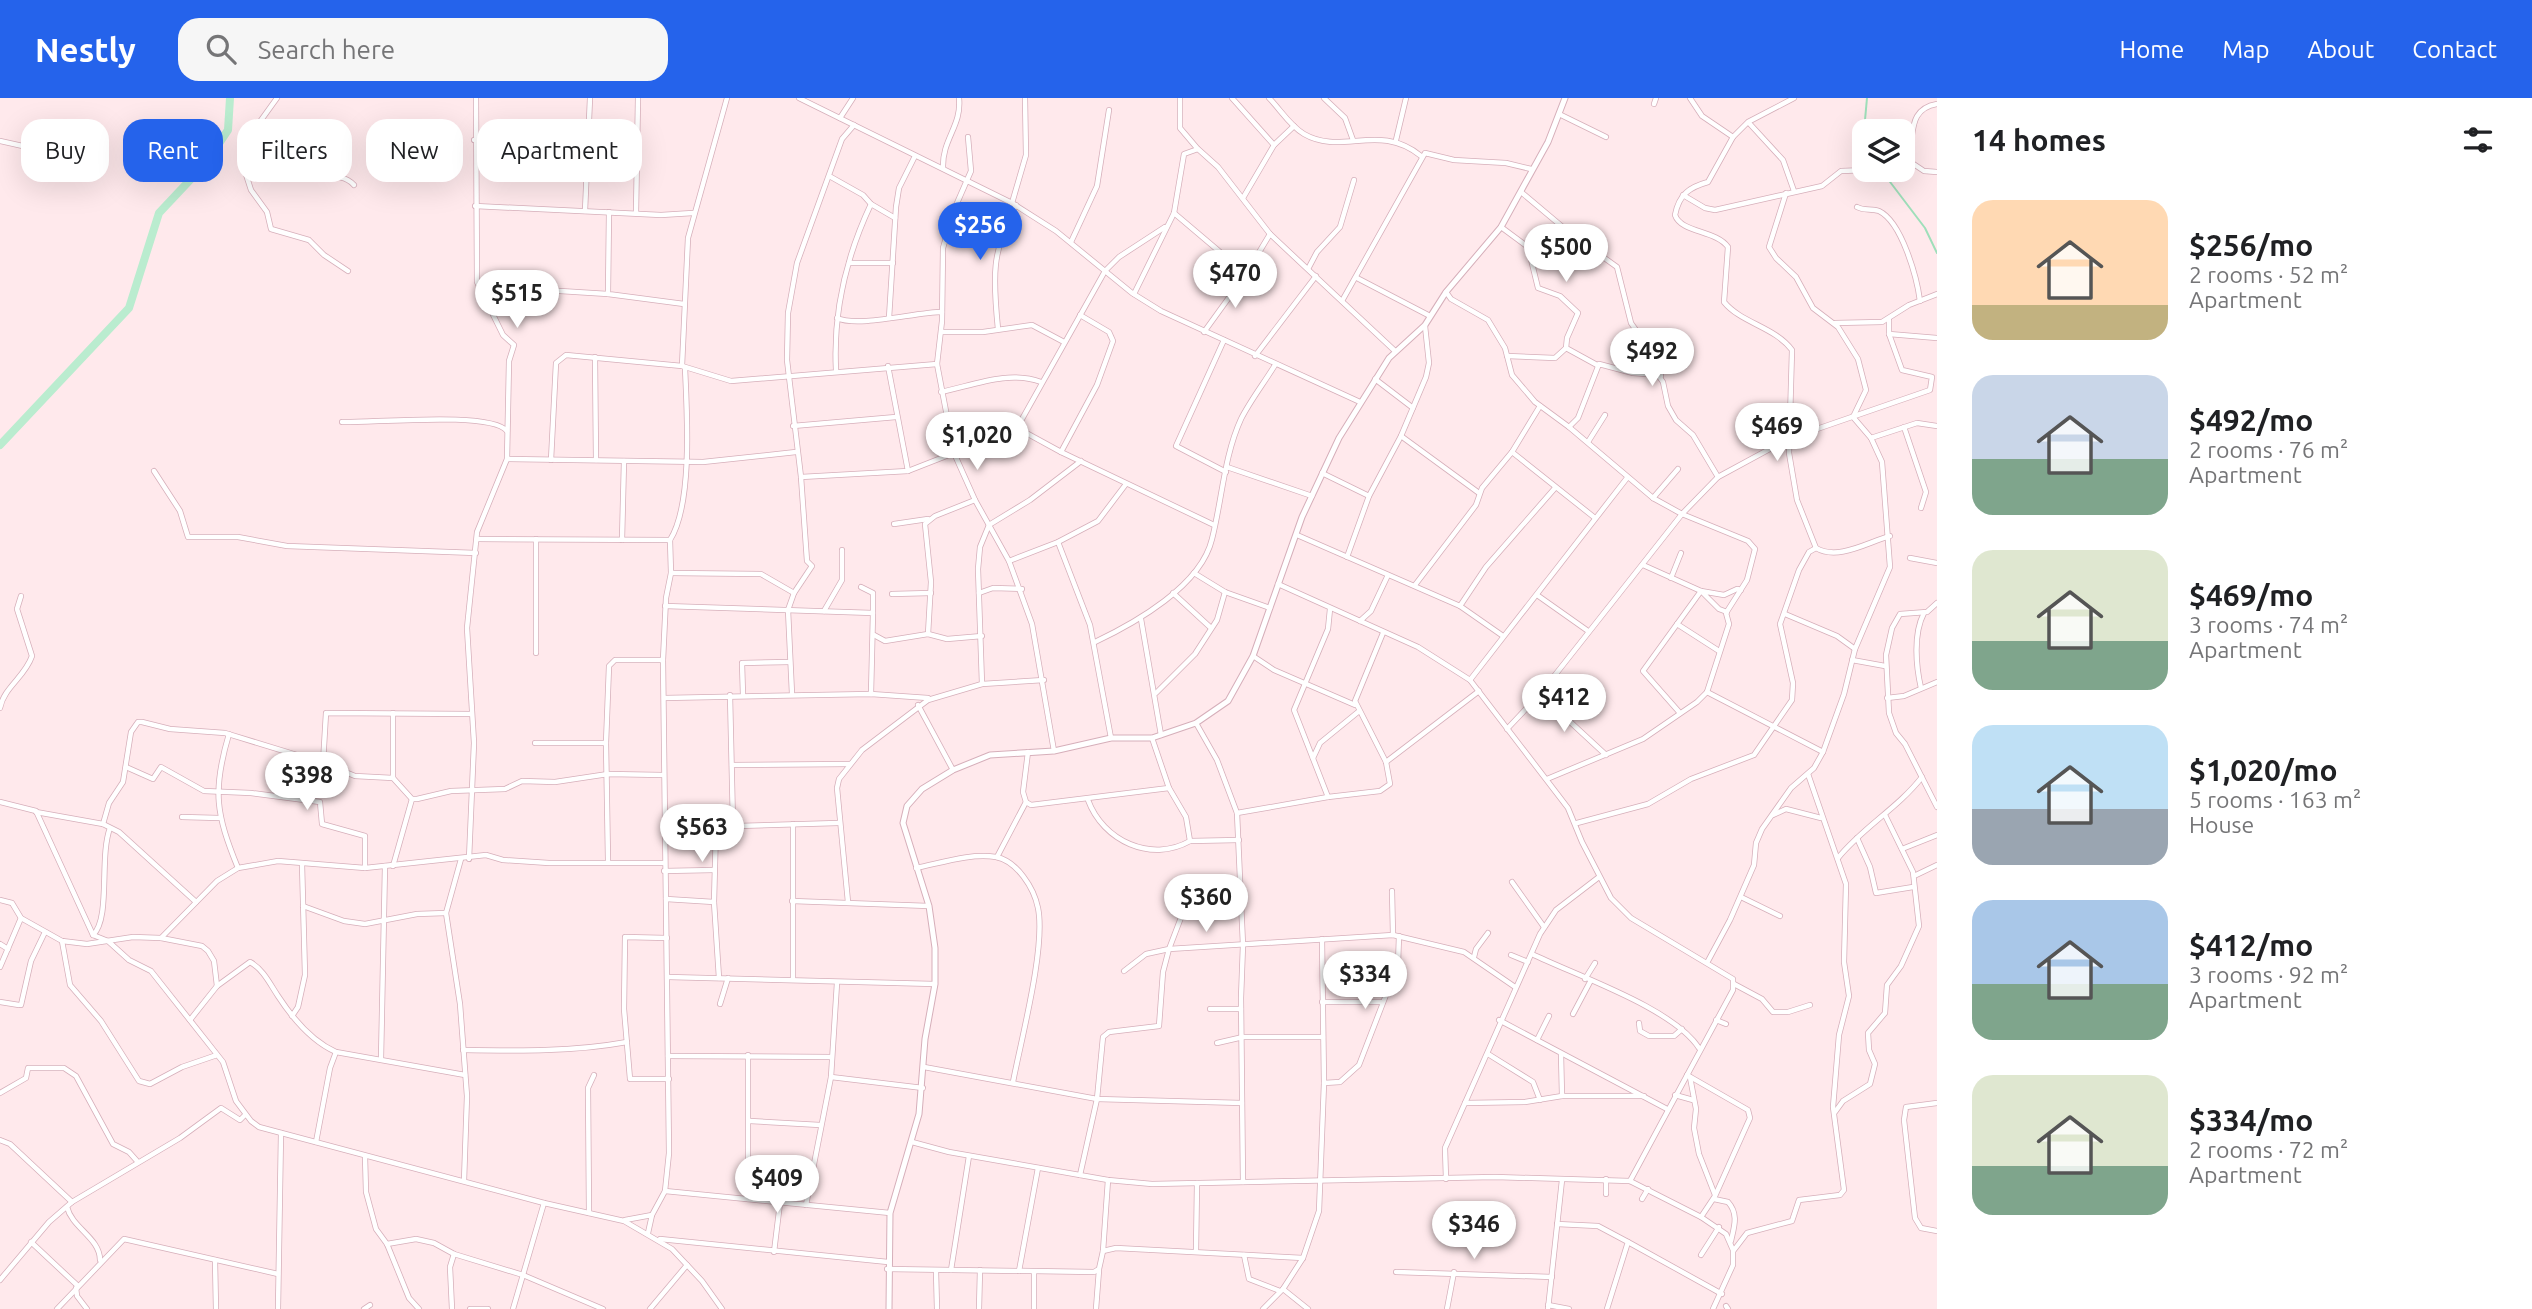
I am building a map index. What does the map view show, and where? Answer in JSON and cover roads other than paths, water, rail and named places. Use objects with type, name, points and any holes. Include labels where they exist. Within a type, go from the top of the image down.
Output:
[{"type":"street","points":[[262,119],[276,98]]},
{"type":"street","points":[[469,859],[474,790],[471,677],[466,640],[477,532],[507,459],[509,360],[514,345],[503,335],[478,286],[474,141],[476,98]]},
{"type":"street","points":[[589,119],[590,98]]},
{"type":"street","points":[[636,213],[638,98]]},
{"type":"street","points":[[649,1233],[652,1215],[665,1191],[669,1153],[663,660],[665,606],[671,573],[670,540],[679,524],[687,461],[683,367],[684,304],[693,213],[727,98]]},
{"type":"street","points":[[799,98],[1014,204],[1071,242],[1134,294],[1255,356],[1360,402]]},
{"type":"street","points":[[840,118],[853,98]]},
{"type":"street","points":[[943,168],[942,150],[959,117],[959,98]]},
{"type":"street","points":[[998,329],[993,264],[997,246],[1014,204],[1026,155],[1025,100],[1020,98]]},
{"type":"street","points":[[1180,98],[1180,128],[1198,149],[1211,159],[1270,234],[1395,351]]},
{"type":"street","points":[[1232,98],[1274,145]]},
{"type":"street","points":[[1270,98],[1294,126],[1318,139],[1396,140],[1421,156]]},
{"type":"street","points":[[1325,98],[1345,118],[1353,140]]},
{"type":"street","points":[[1396,140],[1406,98]]},
{"type":"street","points":[[889,1309],[887,1269],[890,1213],[912,1142],[923,1088],[925,1039],[935,984],[935,948],[929,906],[903,823],[907,806],[922,789],[953,770],[990,755],[1055,751],[1111,738],[1152,738],[1195,723],[1228,701],[1253,656],[1322,473],[1360,402],[1395,351],[1425,325],[1446,292],[1501,226],[1548,142],[1565,98]]},
{"type":"street","points":[[1690,98],[1702,116],[1733,137]]},
{"type":"street","points":[[1792,98],[1748,122],[1733,137],[1708,182],[1694,185],[1683,195],[1675,209],[1675,219],[1717,237],[1728,247],[1724,302],[1731,310],[1779,337],[1792,350],[1794,369],[1788,439],[1797,500],[1816,548]]},
{"type":"street","points":[[1915,120],[1927,106],[1937,104]]},
{"type":"street","points":[[1071,242],[1097,187],[1109,110]]},
{"type":"street","points":[[1559,114],[1605,137]]},
{"type":"street","points":[[1748,122],[1783,160],[1794,191]]},
{"type":"street","points":[[792,694],[788,610],[794,593],[812,566],[807,561],[801,477],[793,426],[786,344],[788,313],[797,263],[831,177],[842,139],[854,125]]},
{"type":"street","points":[[1243,198],[1274,145],[1294,126]]},
{"type":"street","points":[[968,137],[971,156],[968,180],[954,210],[943,248],[942,332],[937,364],[954,453],[975,500],[1022,589],[1044,680],[1055,751]]},
{"type":"street","points":[[0,141],[21,146]]},
{"type":"street","points":[[1134,294],[1174,214],[1184,154],[1198,149]]},
{"type":"street","points":[[1342,301],[1357,278],[1421,156],[1430,152],[1454,160],[1506,163],[1531,169]]},
{"type":"street","points":[[889,318],[899,188],[915,156]]},
{"type":"street","points":[[1915,166],[1924,171],[1937,172]]},
{"type":"street","points":[[1683,195],[1715,209],[1822,186],[1841,171],[1852,171]]},
{"type":"street","points":[[831,177],[863,195],[871,204],[895,218]]},
{"type":"street","points":[[1308,269],[1317,252],[1340,227],[1354,180]]},
{"type":"street","points":[[248,182],[267,212],[269,227],[309,240],[324,255],[348,271]]},
{"type":"street","points":[[350,182],[354,185]]},
{"type":"street","points":[[585,211],[586,182]]},
{"type":"street","points":[[1521,191],[1571,234],[1618,267],[1631,323],[1657,360],[1668,406],[1676,420],[1693,435],[1718,477]]},
{"type":"street","points":[[1786,193],[1769,242],[1771,252],[1796,277],[1813,308],[1834,324],[1852,347],[1864,375],[1865,396],[1853,416]]},
{"type":"street","points":[[836,370],[839,296],[871,204]]},
{"type":"street","points":[[475,205],[693,213]]},
{"type":"street","points":[[1857,206],[1878,211],[1894,228],[1913,263],[1920,301]]},
{"type":"street","points":[[608,294],[610,212]]},
{"type":"street","points":[[1174,214],[1246,274]]},
{"type":"street","points":[[1017,428],[1105,271],[1119,257],[1167,226]]},
{"type":"street","points":[[1501,226],[1528,247],[1538,288],[1560,296],[1578,313],[1567,338],[1566,348],[1555,358],[1507,356]]},
{"type":"street","points":[[1204,331],[1246,274],[1270,234]]},
{"type":"street","points":[[849,263],[893,263]]},
{"type":"street","points":[[1255,356],[1316,276]]},
{"type":"street","points":[[1357,278],[1430,316]]},
{"type":"street","points":[[478,286],[608,294],[684,304]]},
{"type":"street","points":[[1446,292],[1451,299],[1489,320],[1518,384],[1540,406],[1569,426],[1653,498],[1682,514],[1753,544],[1755,556],[1741,590],[1727,612],[1729,624],[1707,692],[1643,739],[1547,779]]},
{"type":"street","points":[[1834,324],[1871,324],[1889,320],[1937,294]]},
{"type":"street","points":[[837,318],[850,321],[942,312]]},
{"type":"street","points":[[1061,453],[1097,385],[1113,341],[1109,332],[1080,315]]},
{"type":"street","points":[[1507,729],[1541,694],[1682,514],[1718,477],[1788,439],[1933,386],[1930,376],[1903,371],[1889,334],[1889,320]]},
{"type":"street","points":[[942,332],[970,333],[1032,325],[1064,342]]},
{"type":"street","points":[[1347,557],[1369,496],[1401,436],[1429,363],[1425,325]]},
{"type":"street","points":[[1889,334],[1937,338]]},
{"type":"street","points":[[1224,340],[1176,446],[1226,469],[1312,496]]},
{"type":"street","points":[[1566,348],[1597,366]]},
{"type":"street","points":[[551,460],[557,361],[566,355],[683,367],[731,381],[836,370],[937,364]]},
{"type":"street","points":[[595,357],[596,460]]},
{"type":"street","points":[[1569,426],[1578,418],[1597,366],[1604,363],[1633,373],[1661,376]]},
{"type":"street","points":[[1095,642],[1141,620],[1194,573],[1208,550],[1226,469],[1241,421],[1275,365]]},
{"type":"street","points":[[888,366],[908,471]]},
{"type":"street","points":[[941,392],[1012,376],[1024,376],[1041,382]]},
{"type":"street","points":[[1375,379],[1413,408]]},
{"type":"street","points":[[1415,585],[1476,505],[1494,471],[1512,452],[1540,406]]},
{"type":"street","points":[[1588,442],[1605,415]]},
{"type":"street","points":[[1708,961],[1741,897],[1754,865],[1758,839],[1791,788],[1808,773],[1824,752],[1855,649],[1890,567],[1890,536],[1882,462],[1871,438],[1853,416]]},
{"type":"street","points":[[793,426],[896,417]]},
{"type":"street","points":[[342,422],[457,420],[496,423],[508,432]]},
{"type":"street","points":[[1871,438],[1917,423],[1936,426]]},
{"type":"street","points":[[1905,427],[1926,492],[1921,508]]},
{"type":"street","points":[[953,441],[1017,428],[1061,453],[1214,525]]},
{"type":"street","points":[[1401,436],[1472,485],[1480,494]]},
{"type":"street","points":[[507,459],[715,461],[796,452]]},
{"type":"street","points":[[1512,452],[1595,518]]},
{"type":"street","points":[[801,477],[908,471],[954,453]]},
{"type":"street","points":[[622,540],[624,461]]},
{"type":"street","points":[[982,684],[980,547],[989,525],[1019,508],[1082,461]]},
{"type":"street","points":[[1653,498],[1678,469]]},
{"type":"street","points":[[154,471],[180,511],[188,537],[238,537],[287,546],[476,553]]},
{"type":"street","points":[[1322,473],[1369,496]]},
{"type":"street","points":[[1470,680],[1628,478]]},
{"type":"street","points":[[1009,561],[1058,542],[1098,521],[1126,484]]},
{"type":"street","points":[[1460,606],[1486,567],[1555,488]]},
{"type":"street","points":[[894,524],[929,519],[975,500]]},
{"type":"street","points":[[928,634],[931,593],[925,532],[929,519]]},
{"type":"street","points":[[1297,535],[1460,606],[1503,636]]},
{"type":"street","points":[[1577,823],[1632,810],[1691,779],[1749,757],[1792,700],[1794,692],[1780,630],[1799,570],[1809,552],[1816,548],[1832,551],[1859,549],[1890,536]]},
{"type":"street","points":[[477,539],[670,540]]},
{"type":"street","points":[[537,539],[537,653]]},
{"type":"street","points":[[1058,542],[1095,642],[1111,738]]},
{"type":"street","points":[[824,611],[842,580],[842,550]]},
{"type":"street","points":[[1671,578],[1681,553]]},
{"type":"street","points":[[1910,558],[1937,563]]},
{"type":"street","points":[[1643,565],[1701,591],[1724,596],[1741,590]]},
{"type":"street","points":[[671,573],[761,574],[794,593]]},
{"type":"street","points":[[1194,573],[1225,592],[1270,608]]},
{"type":"street","points":[[1360,621],[1371,611],[1388,575]]},
{"type":"street","points":[[1278,584],[1440,658],[1470,680],[1547,779],[1577,823],[1582,842],[1599,877],[1611,898],[1631,918],[1729,974],[1734,984],[1762,999],[1773,1012],[1788,1012],[1810,1005]]},
{"type":"street","points":[[861,587],[873,593],[871,694]]},
{"type":"street","points":[[979,593],[993,588],[1022,589]]},
{"type":"street","points":[[1701,591],[1727,612]]},
{"type":"street","points":[[1680,713],[1643,671],[1701,591]]},
{"type":"street","points":[[1156,693],[1185,666],[1211,628],[1225,592]]},
{"type":"street","points":[[892,594],[931,593]]},
{"type":"street","points":[[1173,593],[1211,628]]},
{"type":"street","points":[[1537,595],[1588,631]]},
{"type":"street","points":[[0,708],[2,696],[31,660],[31,651],[18,609],[21,596]]},
{"type":"street","points":[[1921,688],[1916,668],[1919,627],[1924,613],[1937,603]]},
{"type":"street","points":[[665,606],[873,614]]},
{"type":"street","points":[[1328,797],[1294,710],[1328,629],[1330,608]]},
{"type":"street","points":[[1924,613],[1904,612],[1897,619],[1888,641],[1885,666],[1887,698],[1896,733],[1923,776],[1937,807]]},
{"type":"street","points":[[1785,614],[1837,636],[1855,649]]},
{"type":"street","points":[[1141,620],[1156,693],[1161,735]]},
{"type":"street","points":[[1677,624],[1719,651]]},
{"type":"street","points":[[1237,813],[1384,790],[1391,781],[1386,762],[1373,733],[1356,706],[1357,693],[1383,633]]},
{"type":"street","points":[[873,635],[885,641],[928,634],[947,639],[982,636]]},
{"type":"street","points":[[1253,656],[1356,706]]},
{"type":"street","points":[[608,860],[606,743],[610,663],[615,660],[663,660]]},
{"type":"street","points":[[1852,660],[1885,666]]},
{"type":"street","points":[[743,695],[742,663],[789,662]]},
{"type":"street","points":[[848,902],[838,823],[839,779],[862,750],[918,705],[931,699],[982,684],[1044,680]]},
{"type":"street","points":[[1887,698],[1904,696],[1937,682]]},
{"type":"street","points":[[1386,762],[1479,691]]},
{"type":"street","points":[[1707,692],[1824,752]]},
{"type":"street","points":[[664,698],[871,694],[931,699]]},
{"type":"street","points":[[1541,694],[1606,755]]},
{"type":"street","points":[[730,695],[733,824]]},
{"type":"street","points":[[918,705],[953,770]]},
{"type":"street","points":[[1312,759],[1320,743],[1358,712]]},
{"type":"street","points":[[393,713],[393,778],[412,799]]},
{"type":"street","points":[[323,763],[325,714],[471,714]]},
{"type":"street","points":[[103,824],[109,803],[123,782],[131,732],[138,722],[229,734],[323,763],[355,776],[393,778]]},
{"type":"street","points":[[1195,723],[1217,760],[1237,813],[1243,945],[1243,1182]]},
{"type":"street","points":[[229,734],[218,776],[219,818],[238,868]]},
{"type":"street","points":[[1152,738],[1169,788],[1186,817],[1190,841]]},
{"type":"street","points":[[535,743],[606,743]]},
{"type":"street","points":[[997,858],[1026,802],[1023,792],[1028,751]]},
{"type":"street","points":[[732,765],[851,764]]},
{"type":"street","points":[[126,767],[153,779],[161,767],[195,787],[218,793],[251,793],[320,802],[321,824],[346,828],[365,836],[365,868]]},
{"type":"street","points":[[1733,1250],[1747,1233],[1792,1221],[1799,1200],[1843,1193],[1834,1116],[1839,1035],[1849,996],[1844,962],[1846,884],[1821,818],[1808,773]]},
{"type":"street","points":[[412,799],[506,788],[522,781],[555,782],[608,774],[663,775]]},
{"type":"street","points":[[1838,858],[1857,838],[1903,802],[1923,776]]},
{"type":"street","points":[[1026,802],[1042,805],[1169,788]]},
{"type":"street","points":[[393,866],[412,799]]},
{"type":"street","points":[[1088,800],[1102,826],[1133,848],[1174,847],[1190,841],[1239,840]]},
{"type":"street","points":[[0,802],[103,824],[128,838],[196,902]]},
{"type":"street","points":[[1772,815],[1786,809],[1821,818]]},
{"type":"street","points":[[36,811],[93,935],[108,941],[129,960],[151,971],[217,1055],[245,1115],[259,1127],[544,1203],[624,1221],[649,1233],[687,1265],[722,1309]]},
{"type":"street","points":[[1834,1116],[1837,1105],[1866,1088],[1873,1076],[1875,1064],[1869,1050],[1868,1033],[1885,1013],[1887,985],[1901,966],[1919,926],[1914,876],[1885,815]]},
{"type":"street","points":[[182,817],[219,818]]},
{"type":"street","points":[[665,828],[838,823]]},
{"type":"street","points":[[793,824],[793,979]]},
{"type":"street","points":[[93,935],[103,923],[102,874],[110,828]]},
{"type":"street","points":[[716,828],[714,902],[719,978]]},
{"type":"street","points":[[1902,849],[1937,835]]},
{"type":"street","points":[[1857,838],[1870,867],[1876,893],[1913,887]]},
{"type":"street","points":[[161,938],[217,881],[238,868],[267,862],[365,868],[469,859],[486,855],[503,860],[549,863],[608,860],[664,863]]},
{"type":"street","points":[[916,868],[964,858],[997,858],[1013,866],[1023,878],[1038,910],[1038,939],[1013,1083]]},
{"type":"street","points":[[461,859],[446,914],[460,1004],[465,1075],[467,1129],[464,1181]]},
{"type":"street","points":[[292,1016],[304,983],[302,864]]},
{"type":"street","points":[[1914,876],[1937,865]]},
{"type":"street","points":[[381,1059],[385,866]]},
{"type":"street","points":[[664,871],[714,870]]},
{"type":"street","points":[[1446,1179],[1445,1148],[1488,1054],[1499,1020],[1544,927],[1556,910],[1599,877]]},
{"type":"street","points":[[1512,882],[1544,927]]},
{"type":"street","points":[[1080,1175],[1097,1099],[1104,1033],[1155,1028],[1161,1020],[1163,972],[1182,915],[1182,891]]},
{"type":"street","points":[[1392,891],[1393,935]]},
{"type":"street","points":[[1741,897],[1780,916]]},
{"type":"street","points":[[666,899],[714,902]]},
{"type":"street","points":[[0,900],[12,903],[22,918],[62,941],[108,941],[133,937],[161,938],[202,946],[214,961],[217,986]]},
{"type":"street","points":[[792,901],[929,906]]},
{"type":"street","points":[[303,906],[357,923],[417,914],[446,914]]},
{"type":"street","points":[[0,967],[22,918]]},
{"type":"street","points":[[0,1002],[20,1005],[32,961],[45,932]]},
{"type":"street","points":[[1474,957],[1476,949],[1488,933]]},
{"type":"street","points":[[1124,971],[1146,954],[1169,949],[1393,935],[1437,944],[1474,957],[1516,987]]},
{"type":"street","points":[[1324,1083],[1340,1082],[1359,1065],[1381,1002],[1398,964],[1399,936]]},
{"type":"street","points":[[667,938],[625,937],[624,1009],[630,1079],[669,1079]]},
{"type":"street","points":[[1263,1309],[1282,1290],[1303,1258],[1319,1211],[1324,1083],[1322,939]]},
{"type":"street","points":[[62,941],[70,985],[101,1021],[139,1081],[150,1084],[182,1067],[217,1055]]},
{"type":"street","points":[[0,944],[9,948]]},
{"type":"street","points":[[1532,954],[1658,1014],[1682,1029],[1699,1048]]},
{"type":"street","points":[[1511,955],[1528,962]]},
{"type":"street","points":[[190,1020],[217,986],[250,962],[258,968],[292,1016],[317,1042],[336,1052],[465,1075]]},
{"type":"street","points":[[1573,1014],[1595,963]]},
{"type":"street","points":[[668,977],[935,984]]},
{"type":"street","points":[[720,1004],[728,978]]},
{"type":"street","points":[[806,1205],[831,1077],[837,983]]},
{"type":"street","points":[[1630,1181],[1667,1109],[1688,1076],[1699,1048],[1734,984]]},
{"type":"street","points":[[1322,1002],[1381,1002]]},
{"type":"street","points":[[1210,1009],[1241,1009]]},
{"type":"street","points":[[1537,1040],[1549,1016]]},
{"type":"street","points":[[1499,1020],[1667,1109]]},
{"type":"street","points":[[1716,1020],[1727,1024]]},
{"type":"street","points":[[1639,1023],[1640,1031],[1649,1036],[1674,1036],[1682,1029]]},
{"type":"street","points":[[1217,1042],[1243,1037],[1323,1037]]},
{"type":"street","points":[[463,1050],[544,1052],[585,1050],[627,1042]]},
{"type":"street","points":[[316,1142],[330,1068],[336,1052]]},
{"type":"street","points":[[1488,1054],[1533,1082],[1540,1100]]},
{"type":"street","points":[[1561,1054],[1562,1096]]},
{"type":"street","points":[[748,1055],[748,1199]]},
{"type":"street","points":[[668,1056],[831,1057]]},
{"type":"street","points":[[924,1067],[1097,1099],[1242,1103]]},
{"type":"street","points":[[0,1093],[22,1082],[28,1068],[68,1070],[76,1076],[113,1144],[129,1152],[137,1161]]},
{"type":"street","points":[[589,1213],[588,1088],[594,1075]]},
{"type":"street","points":[[1688,1076],[1699,1154],[1714,1197]]},
{"type":"street","points":[[1688,1076],[1748,1110],[1750,1118],[1714,1197],[1701,1217]]},
{"type":"street","points":[[831,1077],[923,1088]]},
{"type":"street","points":[[1675,1095],[1693,1100]]},
{"type":"street","points":[[1465,1103],[1540,1100],[1562,1096],[1644,1096]]},
{"type":"street","points":[[1937,1103],[1908,1105],[1904,1108],[1903,1120],[1915,1218],[1921,1228],[1937,1231]]},
{"type":"street","points":[[0,1280],[31,1242],[70,1204],[137,1161],[180,1138],[221,1108],[240,1120],[245,1115]]},
{"type":"street","points":[[750,1121],[820,1125]]},
{"type":"street","points":[[278,1309],[281,1133]]},
{"type":"street","points":[[0,1140],[10,1144],[70,1204],[71,1217],[99,1250],[100,1262]]},
{"type":"street","points":[[912,1142],[968,1156],[1108,1180],[1152,1184],[1446,1179],[1630,1181],[1719,1227],[1731,1241]]},
{"type":"street","points":[[365,1156],[365,1180],[370,1212],[376,1229],[387,1244],[409,1298],[419,1309]]},
{"type":"street","points":[[951,1270],[968,1156]]},
{"type":"street","points":[[1019,1271],[1038,1168]]},
{"type":"street","points":[[1606,1179],[1606,1194]]},
{"type":"street","points":[[1096,1309],[1108,1180]]},
{"type":"street","points":[[1562,1180],[1548,1307],[1569,1309]]},
{"type":"street","points":[[1196,1251],[1197,1183]]},
{"type":"street","points":[[1642,1199],[1648,1189]]},
{"type":"street","points":[[665,1191],[890,1213]]},
{"type":"street","points":[[1713,1309],[1733,1265],[1731,1241],[1735,1222],[1734,1209],[1728,1202],[1714,1197]]},
{"type":"street","points":[[513,1309],[544,1203]]},
{"type":"street","points":[[774,1252],[780,1203]]},
{"type":"street","points":[[624,1221],[652,1215]]},
{"type":"street","points":[[1557,1224],[1587,1228],[1598,1226],[1722,1294]]},
{"type":"street","points":[[1700,1255],[1719,1227]]},
{"type":"street","points":[[656,1238],[888,1262]]},
{"type":"street","points":[[57,1309],[124,1239],[278,1274]]},
{"type":"street","points":[[387,1244],[416,1239],[434,1243],[454,1254],[523,1275],[603,1309]]},
{"type":"street","points":[[31,1242],[77,1287],[77,1296],[87,1309]]},
{"type":"street","points":[[1607,1309],[1628,1242]]},
{"type":"street","points":[[1103,1251],[1196,1251],[1303,1258]]},
{"type":"street","points":[[452,1309],[450,1267],[454,1254]]},
{"type":"street","points":[[1244,1254],[1249,1279],[1282,1290],[1308,1309]]},
{"type":"street","points":[[215,1260],[216,1309]]},
{"type":"street","points":[[650,1309],[687,1265]]},
{"type":"street","points":[[887,1269],[1087,1273],[1099,1269]]},
{"type":"street","points":[[979,1309],[980,1270]]},
{"type":"street","points":[[936,1271],[937,1309]]},
{"type":"street","points":[[1396,1272],[1454,1272],[1552,1278]]},
{"type":"street","points":[[1447,1309],[1454,1272]]},
{"type":"street","points":[[1034,1273],[1034,1309]]},
{"type":"street","points":[[364,1309],[370,1304]]},
{"type":"street","points":[[470,1309],[488,1309]]},
{"type":"waterway","points":[[0,445],[129,308],[159,213],[206,163],[228,130],[230,98]]},
{"type":"waterway","points":[[1865,119],[1867,98]]},
{"type":"waterway","points":[[1890,182],[1925,228],[1937,253]]}]
